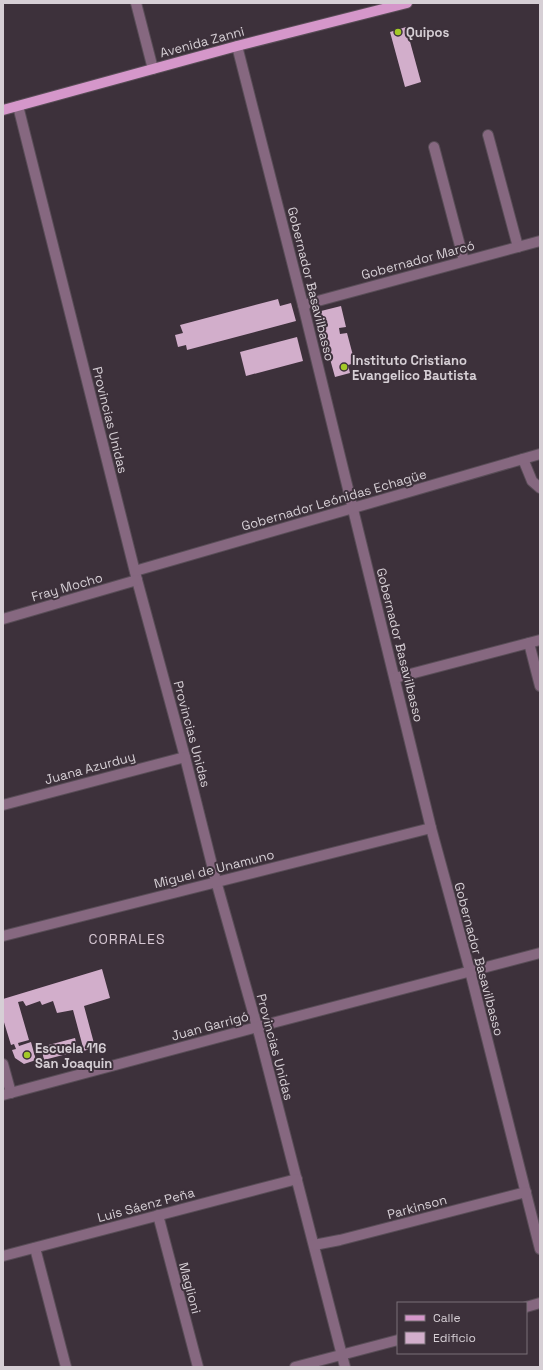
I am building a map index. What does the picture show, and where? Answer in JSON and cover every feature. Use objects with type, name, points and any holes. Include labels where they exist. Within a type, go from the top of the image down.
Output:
[{"type":"main road","name":"Avenida Zanni","points":[[3,110],[379,7],[407,3]]},
{"type":"street","points":[[136,3],[153,69]]},
{"type":"street","name":"Gobernador Basavilbasso","points":[[237,46],[303,305],[431,828],[470,971],[540,1249]]},
{"type":"street","name":"Provincias Unidas","points":[[18,106],[136,576],[185,757],[216,881],[257,1026],[344,1367]]},
{"type":"street","points":[[488,135],[518,247]]},
{"type":"street","points":[[434,147],[464,262]]},
{"type":"street","name":"Gobernador Marcó","points":[[303,305],[540,241]]},
{"type":"street","name":"Gobernador Leónidas Echagüe","points":[[136,576],[353,508],[540,454]]},
{"type":"street","points":[[523,458],[532,480],[540,488]]},
{"type":"street","name":"Fray Mocho","points":[[3,619],[136,576]]},
{"type":"street","points":[[395,678],[540,640]]},
{"type":"street","points":[[529,643],[540,686]]},
{"type":"street","name":"Juana Azurduy","points":[[3,805],[185,757]]},
{"type":"street","name":"Miguel de Unamuno","points":[[3,936],[216,881],[431,828]]},
{"type":"street","name":"Juan Garrigó","points":[[7,1094],[257,1026],[540,953]]},
{"type":"street","points":[[3,1064],[7,1094]]},
{"type":"street","name":"Luis Sáenz Peña","points":[[3,1256],[296,1180]]},
{"type":"street","name":"Parkinson","points":[[314,1245],[340,1240],[526,1192]]},
{"type":"street","name":"Maglioni","points":[[158,1215],[198,1367]]},
{"type":"street","points":[[35,1248],[66,1367]]},
{"type":"street","points":[[527,1307],[540,1303]]},
{"type":"street","points":[[295,1367],[397,1340]]},
{"type":"building","points":[[406,27],[421,82],[405,87],[390,32]]},
{"type":"building","points":[[278,299],[280,306],[291,303],[296,321],[187,350],[186,345],[178,347],[175,335],[183,333],[180,325]]},
{"type":"building","points":[[341,306],[346,327],[339,328],[340,334],[347,333],[355,363],[348,365],[350,373],[335,377],[317,312]]},
{"type":"building","points":[[297,337],[303,361],[246,376],[240,352]]},
{"type":"building","points":[[102,969],[110,998],[84,1006],[95,1047],[84,1051],[73,1010],[57,1013],[53,1001],[42,1005],[40,1001],[26,1006],[23,1001],[18,1002],[29,1040],[18,1043],[19,1046],[31,1042],[36,1060],[24,1064],[15,1058],[12,1050],[16,1049],[14,1044],[11,1045],[3,1019],[3,999]]},
{"type":"building","points":[[75,1038],[78,1051],[44,1060],[41,1047]]},
{"type":"place","name":"Quipos","points":[[398,32]]},
{"type":"place","name":"Instituto Cristiano Evangelico Bautista","points":[[344,367]]},
{"type":"place","name":"Escuela 116 San Joaquin","points":[[27,1055]]},
{"type":"district","name":"CORRALES","points":[[127,939]]}]
